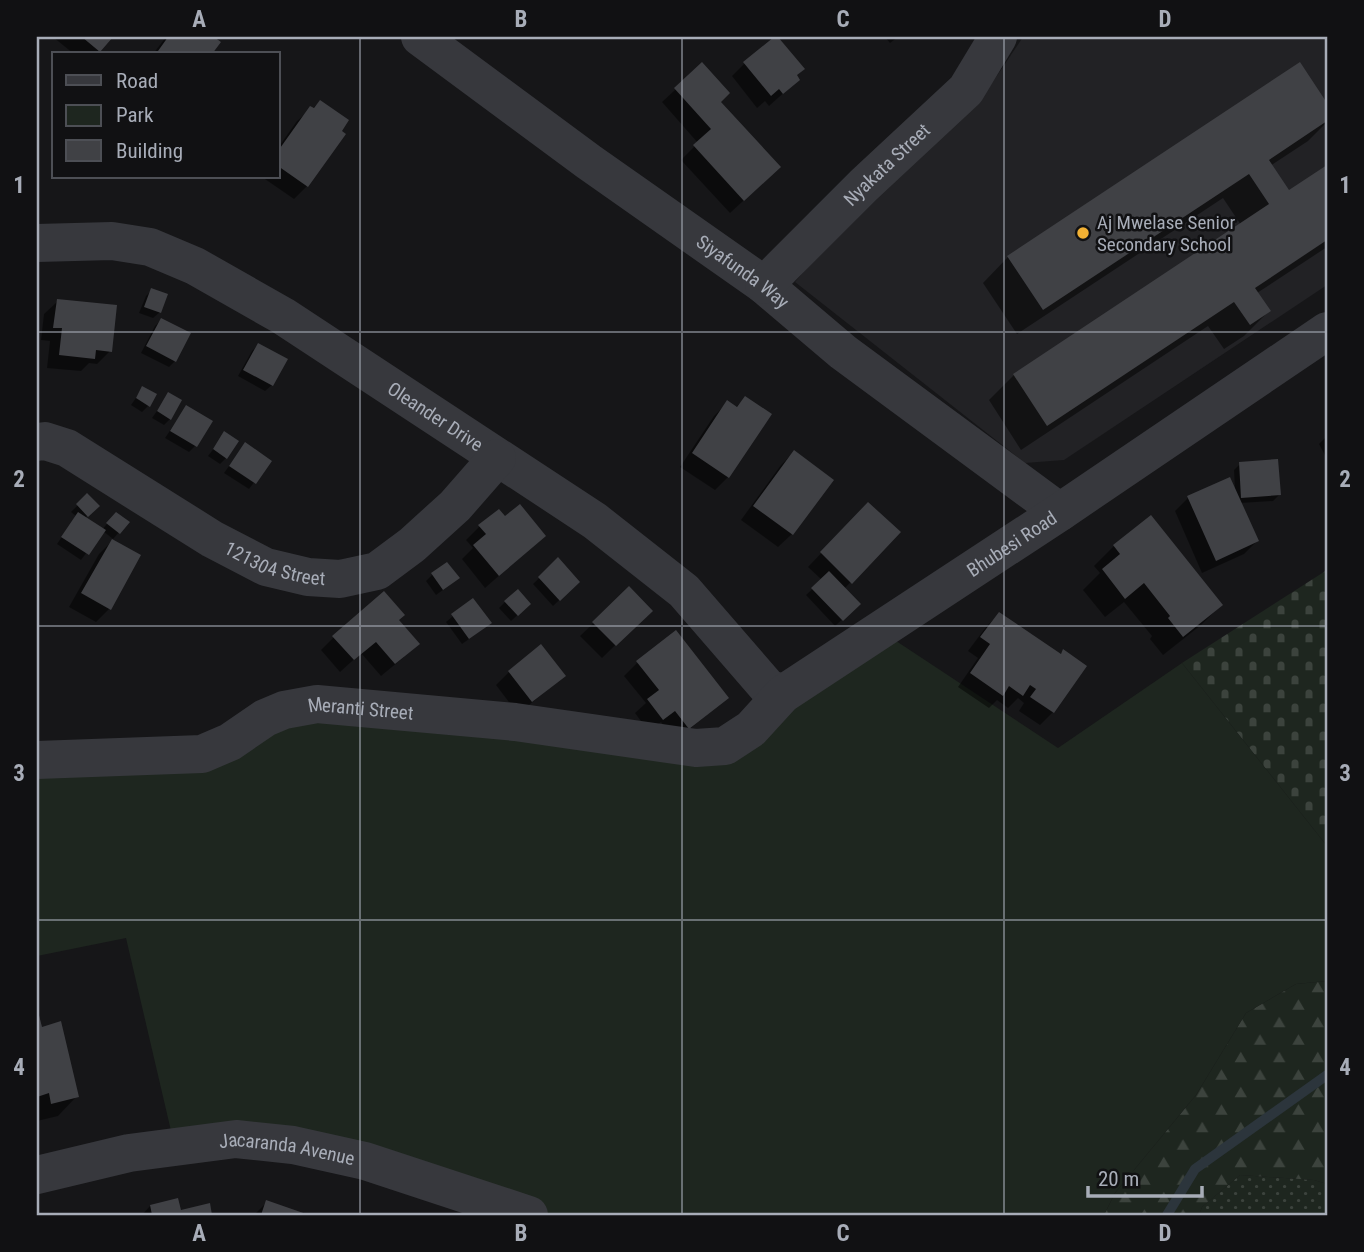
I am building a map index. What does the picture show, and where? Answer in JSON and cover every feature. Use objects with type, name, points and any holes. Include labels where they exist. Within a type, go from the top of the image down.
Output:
[{"type":"street","name":"Siyafunda Way","points":[[420,37],[589,162],[764,285],[843,352],[1060,512]]},
{"type":"street","name":"Nyakata Street","points":[[764,285],[864,184],[966,90],[998,37]]},
{"type":"street","name":"Oleander Drive","points":[[37,243],[112,241],[150,247],[195,266],[283,316],[595,521],[684,591],[768,688],[783,694]]},
{"type":"street","name":"Bhubesi Road","points":[[695,748],[725,746],[751,729],[783,694],[1060,512],[1327,331]]},
{"type":"street","name":"121304 Street","points":[[37,442],[45,441],[67,449],[212,539],[266,566],[308,577],[340,579],[377,571],[412,545],[456,506],[497,458]]},
{"type":"street","name":"Meranti Street","points":[[37,760],[202,754],[230,741],[265,718],[284,710],[317,704],[515,722],[695,748]]},
{"type":"street","name":"Jacaranda Avenue","points":[[37,1175],[129,1153],[236,1139],[293,1145],[365,1161],[529,1215]]},
{"type":"shaded area","name":"Aj Mwelase Senior Secondary School","points":[[1023,37],[1327,37],[1327,285],[1064,460],[1025,463],[795,282],[880,184],[990,86]]},
{"type":"green space","points":[[1327,570],[1327,846],[1182,663]]},
{"type":"green space","points":[[881,631],[1058,748],[1182,663],[1327,846],[1327,981],[1296,984],[1246,1013],[1196,1095],[1115,1193],[1104,1215],[525,1215],[364,1163],[175,1148],[126,938],[37,956],[37,760],[146,758],[283,713],[695,750]]},
{"type":"green space","points":[[1327,981],[1327,1184],[1314,1180],[1240,1175],[1202,1207],[1199,1215],[1104,1215],[1115,1193],[1196,1095],[1246,1013],[1296,984]]},
{"type":"green space","points":[[1240,1175],[1314,1180],[1327,1184],[1327,1215],[1199,1215],[1202,1207]]},
{"type":"building","points":[[82,37],[113,37],[100,52]]},
{"type":"building","points":[[168,37],[214,37],[221,42],[214,52],[158,51]]},
{"type":"building","points":[[774,37],[778,37],[805,69],[797,75],[800,80],[783,94],[779,89],[771,96],[743,62]]},
{"type":"building","points":[[702,62],[730,93],[721,102],[781,167],[744,201],[693,145],[711,129],[674,88]]},
{"type":"building","points":[[1300,62],[1327,103],[1327,121],[1269,160],[1289,190],[1327,165],[1327,240],[1255,288],[1271,311],[1250,325],[1234,302],[1047,426],[1013,374],[1269,204],[1249,174],[1043,310],[1007,256]]},
{"type":"building","points":[[320,100],[349,120],[342,131],[346,134],[308,187],[280,167],[280,148],[310,106],[314,108]]},
{"type":"building","points":[[151,288],[168,294],[161,313],[144,307]]},
{"type":"building","points":[[57,299],[117,305],[112,352],[96,350],[95,359],[59,355],[62,328],[53,328]]},
{"type":"building","points":[[161,318],[191,333],[176,362],[146,346]]},
{"type":"building","points":[[258,343],[288,359],[273,386],[243,370]]},
{"type":"building","points":[[142,386],[157,394],[150,407],[136,398]]},
{"type":"building","points":[[168,392],[182,400],[171,420],[157,411]]},
{"type":"building","points":[[745,396],[772,414],[729,478],[692,453],[727,400],[737,407]]},
{"type":"building","points":[[186,405],[213,421],[197,447],[170,431]]},
{"type":"building","points":[[224,431],[239,441],[227,459],[213,449]]},
{"type":"building","points":[[245,442],[272,461],[256,484],[229,466]]},
{"type":"building","points":[[794,450],[834,480],[793,535],[753,506]]},
{"type":"building","points":[[1278,459],[1281,495],[1241,498],[1239,462]]},
{"type":"building","points":[[1230,477],[1259,541],[1216,561],[1187,496]]},
{"type":"building","points":[[87,493],[100,506],[88,517],[76,504]]},
{"type":"building","points":[[868,502],[901,532],[852,584],[820,552]]},
{"type":"building","points":[[520,504],[546,536],[499,576],[473,545],[486,534],[478,525],[499,509],[505,516]]},
{"type":"building","points":[[78,512],[106,530],[89,555],[61,537]]},
{"type":"building","points":[[116,512],[130,522],[120,534],[106,523]]},
{"type":"building","points":[[1151,515],[1223,605],[1183,637],[1144,583],[1125,599],[1102,569],[1120,554],[1113,545]]},
{"type":"building","points":[[112,539],[141,555],[111,610],[81,593]]},
{"type":"building","points":[[558,557],[580,582],[560,601],[538,577]]},
{"type":"building","points":[[447,562],[460,578],[443,590],[431,573]]},
{"type":"building","points":[[829,571],[861,604],[843,621],[811,588]]},
{"type":"building","points":[[629,586],[653,611],[616,646],[592,622]]},
{"type":"building","points":[[518,589],[531,604],[518,616],[504,601]]},
{"type":"building","points":[[384,591],[405,615],[399,620],[420,644],[395,664],[376,642],[354,660],[332,636]]},
{"type":"building","points":[[473,598],[492,623],[469,639],[451,614]]},
{"type":"building","points":[[999,612],[1061,654],[1063,649],[1087,666],[1054,713],[1030,697],[1036,689],[1030,685],[1023,696],[1009,686],[1003,696],[970,673],[990,644],[980,637]]},
{"type":"building","points":[[676,630],[729,698],[689,729],[675,711],[663,720],[647,699],[659,690],[636,661]]},
{"type":"building","points":[[541,644],[566,676],[532,702],[508,671]]},
{"type":"building","points":[[37,1007],[42,1027],[61,1021],[79,1097],[51,1104],[49,1093],[37,1097]]},
{"type":"building","points":[[178,1198],[181,1210],[210,1203],[212,1215],[152,1215],[150,1205]]},
{"type":"building","points":[[266,1200],[309,1215],[261,1215]]},
{"type":"waterway","points":[[1167,1215],[1195,1169],[1327,1075]]},
{"type":"place","name":"Aj Mwelase Senior Secondary School","points":[[1083,233]]}]
